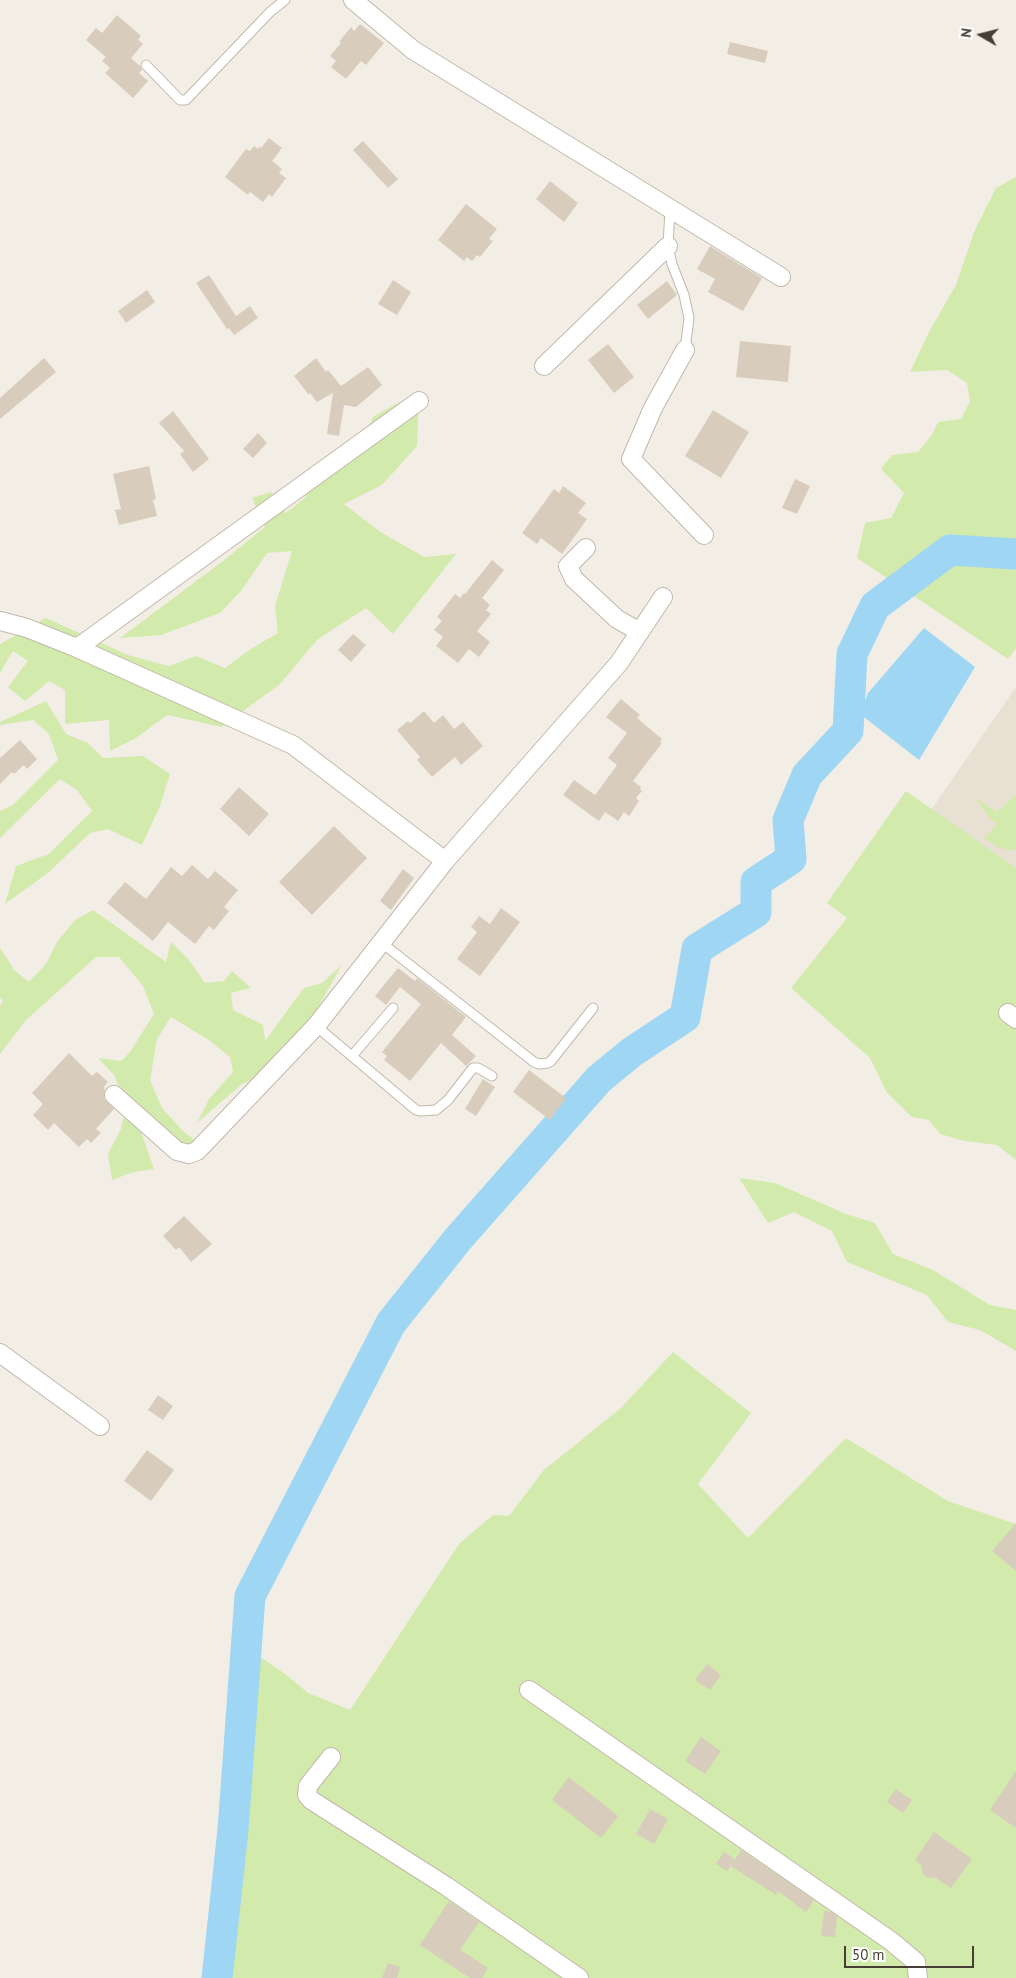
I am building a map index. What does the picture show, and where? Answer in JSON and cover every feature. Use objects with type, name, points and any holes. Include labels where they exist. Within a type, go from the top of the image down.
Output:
[{"type":"street","points":[[353,0],[395,37],[413,50],[781,277]]},
{"type":"street","points":[[544,366],[668,246]]},
{"type":"street","points":[[685,350],[653,408],[631,459],[704,535]]},
{"type":"street","points":[[77,648],[419,401]]},
{"type":"street","points":[[586,548],[568,566],[574,579],[617,619],[640,632]]},
{"type":"street","points":[[114,1095],[177,1151],[189,1154],[197,1151],[316,1026],[445,861],[619,663],[662,597]]},
{"type":"street","points":[[0,621],[27,628],[77,648],[293,745],[445,861]]},
{"type":"street","points":[[0,1353],[100,1426]]},
{"type":"street","points":[[528,1690],[890,1941],[916,1962],[918,1978]]},
{"type":"street","points":[[332,1757],[308,1786],[307,1795],[311,1800],[446,1886],[579,1978]]},
{"type":"lane","points":[[146,65],[180,100],[186,100],[270,12],[285,0]]},
{"type":"lane","points":[[670,209],[668,246],[672,264],[684,295],[689,318],[685,350]]},
{"type":"lane","points":[[382,943],[539,1064],[551,1061],[593,1008]]},
{"type":"lane","points":[[352,1056],[392,1008]]},
{"type":"lane","points":[[316,1026],[416,1110],[436,1110],[448,1100],[473,1068],[478,1068],[492,1076]]},
{"type":"shaded area","points":[[1016,687],[1016,904],[915,833]]},
{"type":"green space","points":[[1016,177],[1016,648],[1008,659],[857,558],[865,523],[891,518],[904,493],[881,469],[892,455],[918,452],[932,435],[938,422],[961,419],[970,401],[967,383],[947,370],[910,372],[930,330],[956,285],[974,232],[996,188]]},
{"type":"green space","points":[[419,392],[417,446],[382,485],[344,504],[379,531],[424,557],[456,554],[393,634],[366,608],[318,639],[279,685],[221,727],[167,715],[136,738],[110,751],[109,720],[65,724],[65,690],[49,681],[25,701],[8,687],[28,661],[13,651],[0,673],[0,644],[46,618],[128,655],[169,666],[196,656],[225,668],[249,650],[278,633],[275,606],[292,551],[267,553],[241,591],[220,613],[161,635],[120,638],[265,527],[252,498],[271,492],[286,513],[306,497],[309,471],[337,468],[349,440],[367,428],[374,416]]},
{"type":"green space","points":[[46,701],[66,734],[88,743],[103,758],[143,756],[170,774],[160,806],[142,845],[108,829],[90,833],[49,872],[5,904],[16,866],[49,854],[92,811],[77,790],[60,779],[0,838],[0,811],[13,805],[58,760],[49,734],[33,720],[0,725],[0,722]]},
{"type":"green space","points":[[906,791],[1016,868],[1016,1160],[997,1145],[965,1141],[940,1134],[929,1120],[912,1117],[887,1093],[870,1058],[791,988],[847,918],[827,903]]},
{"type":"green space","points":[[1016,795],[1016,847],[1012,851],[997,847],[984,838],[998,823],[992,821],[974,797],[997,812]]},
{"type":"green space","points":[[93,910],[166,962],[171,942],[189,960],[205,983],[224,981],[232,971],[251,988],[231,993],[233,1010],[263,1025],[265,1041],[304,988],[322,983],[342,965],[317,1009],[264,1074],[242,1084],[197,1123],[209,1099],[233,1072],[230,1057],[209,1040],[171,1017],[157,1039],[150,1080],[162,1108],[184,1132],[200,1144],[170,1147],[134,1112],[154,1169],[133,1172],[112,1180],[108,1154],[121,1129],[126,1107],[114,1075],[98,1058],[121,1061],[130,1052],[154,1014],[143,986],[119,957],[96,957],[26,1020],[0,1054],[0,1006],[3,1001],[0,997],[0,948],[15,971],[29,982],[46,964],[57,942],[75,920]]},
{"type":"green space","points":[[739,1178],[775,1183],[846,1214],[875,1223],[893,1254],[933,1270],[990,1305],[1016,1310],[1016,1351],[980,1330],[948,1322],[927,1295],[847,1262],[832,1231],[794,1212],[768,1223]]},
{"type":"green space","points":[[673,1352],[751,1413],[698,1484],[748,1538],[846,1438],[948,1501],[1016,1524],[1016,1978],[223,1978],[252,1651],[288,1676],[308,1693],[350,1710],[459,1544],[493,1515],[509,1516],[544,1470],[621,1408]]},
{"type":"water","points":[[924,628],[975,667],[919,760],[860,714],[868,693]]},
{"type":"building","points":[[117,15],[141,36],[138,40],[143,44],[131,58],[140,66],[142,70],[139,73],[148,81],[133,98],[105,73],[110,68],[102,61],[106,57],[86,40],[96,28],[102,33]]},
{"type":"building","points":[[360,24],[384,43],[366,65],[361,61],[346,79],[331,67],[336,61],[330,56],[351,27],[354,31]]},
{"type":"building","points":[[730,42],[768,51],[765,63],[727,54]]},
{"type":"building","points":[[269,138],[282,148],[272,161],[282,169],[279,173],[286,178],[272,197],[269,194],[263,202],[250,192],[248,195],[225,177],[246,149],[250,151],[254,146],[258,149],[260,146],[261,148]]},
{"type":"building","points":[[363,141],[398,179],[388,188],[353,150]]},
{"type":"building","points":[[550,181],[578,203],[564,222],[536,199]]},
{"type":"building","points":[[466,204],[497,229],[489,239],[493,241],[480,257],[477,255],[472,261],[467,257],[464,261],[438,240]]},
{"type":"building","points":[[710,246],[762,278],[743,311],[708,292],[715,279],[697,269]]},
{"type":"building","points":[[209,275],[236,316],[250,306],[258,318],[234,335],[229,328],[227,329],[196,283]]},
{"type":"building","points":[[393,280],[411,292],[397,315],[378,304]]},
{"type":"building","points":[[667,281],[677,295],[648,319],[637,305]]},
{"type":"building","points":[[147,290],[155,302],[126,323],[118,311]]},
{"type":"building","points":[[740,341],[791,346],[788,382],[736,377]]},
{"type":"building","points":[[608,344],[634,377],[614,393],[588,360]]},
{"type":"building","points":[[44,358],[56,372],[0,419],[0,398]]},
{"type":"building","points":[[316,358],[326,372],[328,370],[341,386],[368,367],[382,385],[356,407],[344,405],[339,436],[327,434],[333,393],[317,402],[294,376]]},
{"type":"building","points":[[713,410],[749,432],[721,478],[685,456]]},
{"type":"building","points":[[173,411],[209,459],[193,472],[180,454],[184,451],[159,423]]},
{"type":"building","points":[[258,433],[267,443],[253,458],[243,449]]},
{"type":"building","points":[[149,466],[156,499],[153,500],[157,516],[119,525],[115,510],[121,509],[113,474]]},
{"type":"building","points":[[795,479],[810,486],[797,514],[782,508]]},
{"type":"building","points":[[563,486],[586,503],[578,513],[587,519],[562,554],[541,538],[537,544],[522,533],[554,489],[559,493]]},
{"type":"building","points":[[492,560],[504,570],[482,598],[490,605],[486,610],[491,614],[477,631],[490,642],[479,657],[469,649],[458,663],[436,646],[443,637],[434,630],[442,621],[437,617],[455,594],[460,598],[465,594]]},
{"type":"building","points":[[353,634],[366,645],[351,662],[338,650]]},
{"type":"building","points":[[621,699],[640,715],[637,718],[662,739],[660,742],[662,743],[633,781],[641,787],[642,791],[636,798],[639,801],[629,816],[624,812],[618,821],[605,812],[599,821],[563,795],[574,780],[595,795],[617,765],[608,758],[627,733],[606,717]]},
{"type":"building","points":[[424,711],[434,723],[443,715],[454,729],[463,722],[483,746],[461,765],[455,757],[432,777],[417,760],[420,757],[397,730],[408,721],[410,723]]},
{"type":"building","points":[[20,740],[37,759],[27,769],[24,765],[14,774],[12,772],[0,784],[0,758]]},
{"type":"building","points":[[239,787],[269,814],[249,836],[220,809]]},
{"type":"building","points":[[334,826],[367,858],[312,915],[279,882]]},
{"type":"building","points":[[192,865],[208,879],[215,871],[238,890],[224,907],[229,911],[214,930],[209,926],[195,944],[168,922],[153,941],[107,903],[125,882],[146,899],[171,867],[182,876]]},
{"type":"building","points":[[403,869],[414,878],[391,910],[380,901]]},
{"type":"building","points":[[501,908],[520,922],[480,976],[457,959],[477,932],[471,927],[479,916],[490,924]]},
{"type":"building","points":[[398,968],[415,981],[417,978],[466,1017],[452,1035],[476,1056],[466,1066],[441,1043],[410,1081],[384,1060],[387,1056],[382,1052],[421,1004],[400,987],[386,1005],[375,996]]},
{"type":"building","points":[[69,1053],[92,1076],[97,1072],[108,1082],[103,1088],[105,1090],[104,1098],[114,1109],[96,1129],[101,1133],[91,1143],[87,1139],[79,1147],[54,1123],[48,1130],[33,1115],[43,1104],[32,1093]]},
{"type":"building","points":[[529,1070],[566,1098],[550,1120],[513,1092]]},
{"type":"building","points":[[483,1079],[495,1087],[476,1116],[465,1109]]},
{"type":"building","points":[[184,1216],[212,1244],[191,1262],[179,1247],[176,1250],[163,1236]]},
{"type":"building","points":[[158,1395],[173,1406],[163,1420],[148,1410]]},
{"type":"building","points":[[147,1450],[174,1470],[151,1501],[124,1481]]},
{"type":"building","points":[[1016,1523],[1016,1571],[992,1551]]},
{"type":"building","points":[[707,1664],[721,1675],[710,1690],[695,1680]]},
{"type":"building","points":[[701,1737],[721,1751],[705,1774],[685,1761]]},
{"type":"building","points":[[1016,1771],[1016,1828],[990,1810]]},
{"type":"building","points":[[569,1777],[618,1816],[601,1838],[552,1800]]},
{"type":"building","points":[[896,1789],[912,1800],[903,1813],[887,1802]]},
{"type":"building","points":[[650,1809],[668,1819],[654,1844],[636,1834]]},
{"type":"building","points":[[934,1832],[972,1859],[951,1888],[936,1878],[926,1877],[923,1874],[921,1865],[915,1860]]},
{"type":"building","points":[[741,1850],[814,1900],[806,1912],[778,1891],[776,1895],[731,1866]]},
{"type":"building","points":[[724,1852],[735,1859],[727,1871],[716,1864]]},
{"type":"building","points":[[449,1901],[479,1922],[460,1950],[488,1968],[482,1978],[470,1978],[420,1945]]},
{"type":"building","points":[[824,1911],[837,1916],[835,1937],[821,1936]]},
{"type":"building","points":[[388,1963],[400,1967],[397,1978],[382,1978]]},
{"type":"waterway","points":[[217,1978],[233,1830],[250,1596],[391,1323],[458,1239],[599,1079],[632,1052],[685,1017],[697,949],[756,912],[756,882],[791,859],[788,820],[807,775],[848,731],[852,654],[875,606],[950,550],[1016,554]]}]
